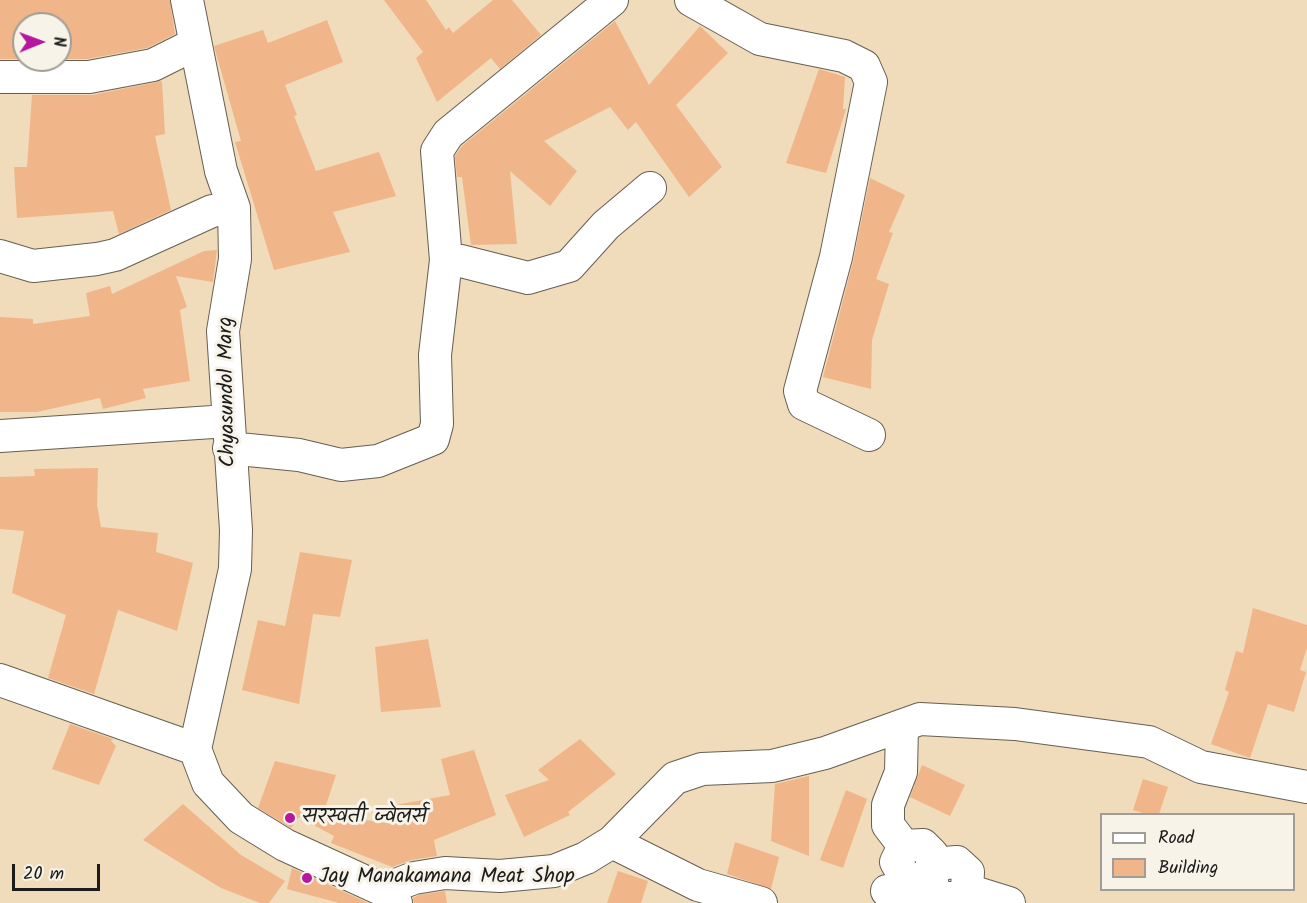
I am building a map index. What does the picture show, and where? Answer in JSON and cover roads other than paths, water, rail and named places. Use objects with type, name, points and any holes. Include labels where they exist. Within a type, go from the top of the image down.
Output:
[{"type":"street","name":"Chyasundol Marg","points":[[187,0],[221,171],[234,208],[235,259],[223,330],[236,530],[235,569],[195,750]]},
{"type":"street","points":[[0,436],[229,434],[341,465],[378,461],[433,439],[436,424],[435,355],[446,260],[437,151],[448,134],[612,0]]},
{"type":"street","points":[[691,0],[760,39],[844,56],[864,66],[871,82],[836,257],[800,391],[804,404],[869,435]]},
{"type":"street","points":[[0,77],[89,77],[153,65],[195,44]]},
{"type":"street","points":[[446,260],[461,261],[528,278],[569,266],[606,225],[650,188]]},
{"type":"street","points":[[0,256],[33,266],[97,260],[115,255],[212,212],[234,208]]},
{"type":"street","points":[[0,680],[195,750],[208,783],[241,818],[285,845],[389,896],[414,878],[445,873],[501,876],[554,871],[586,858],[612,842],[675,778],[702,769],[772,766],[825,753],[920,720],[1016,724],[1149,741],[1202,767],[1307,787]]},
{"type":"street","points":[[902,726],[901,772],[888,805],[888,825],[904,846],[923,845],[932,854],[932,886],[940,898],[956,898],[967,890],[1009,903]]},
{"type":"street","points":[[612,842],[698,885],[760,903]]},
{"type":"place","name":"सरस्वती ज्वेलर्स","points":[[290,818]]},
{"type":"place","name":"Jay Manakamana Meat Shop","points":[[307,878]]}]
